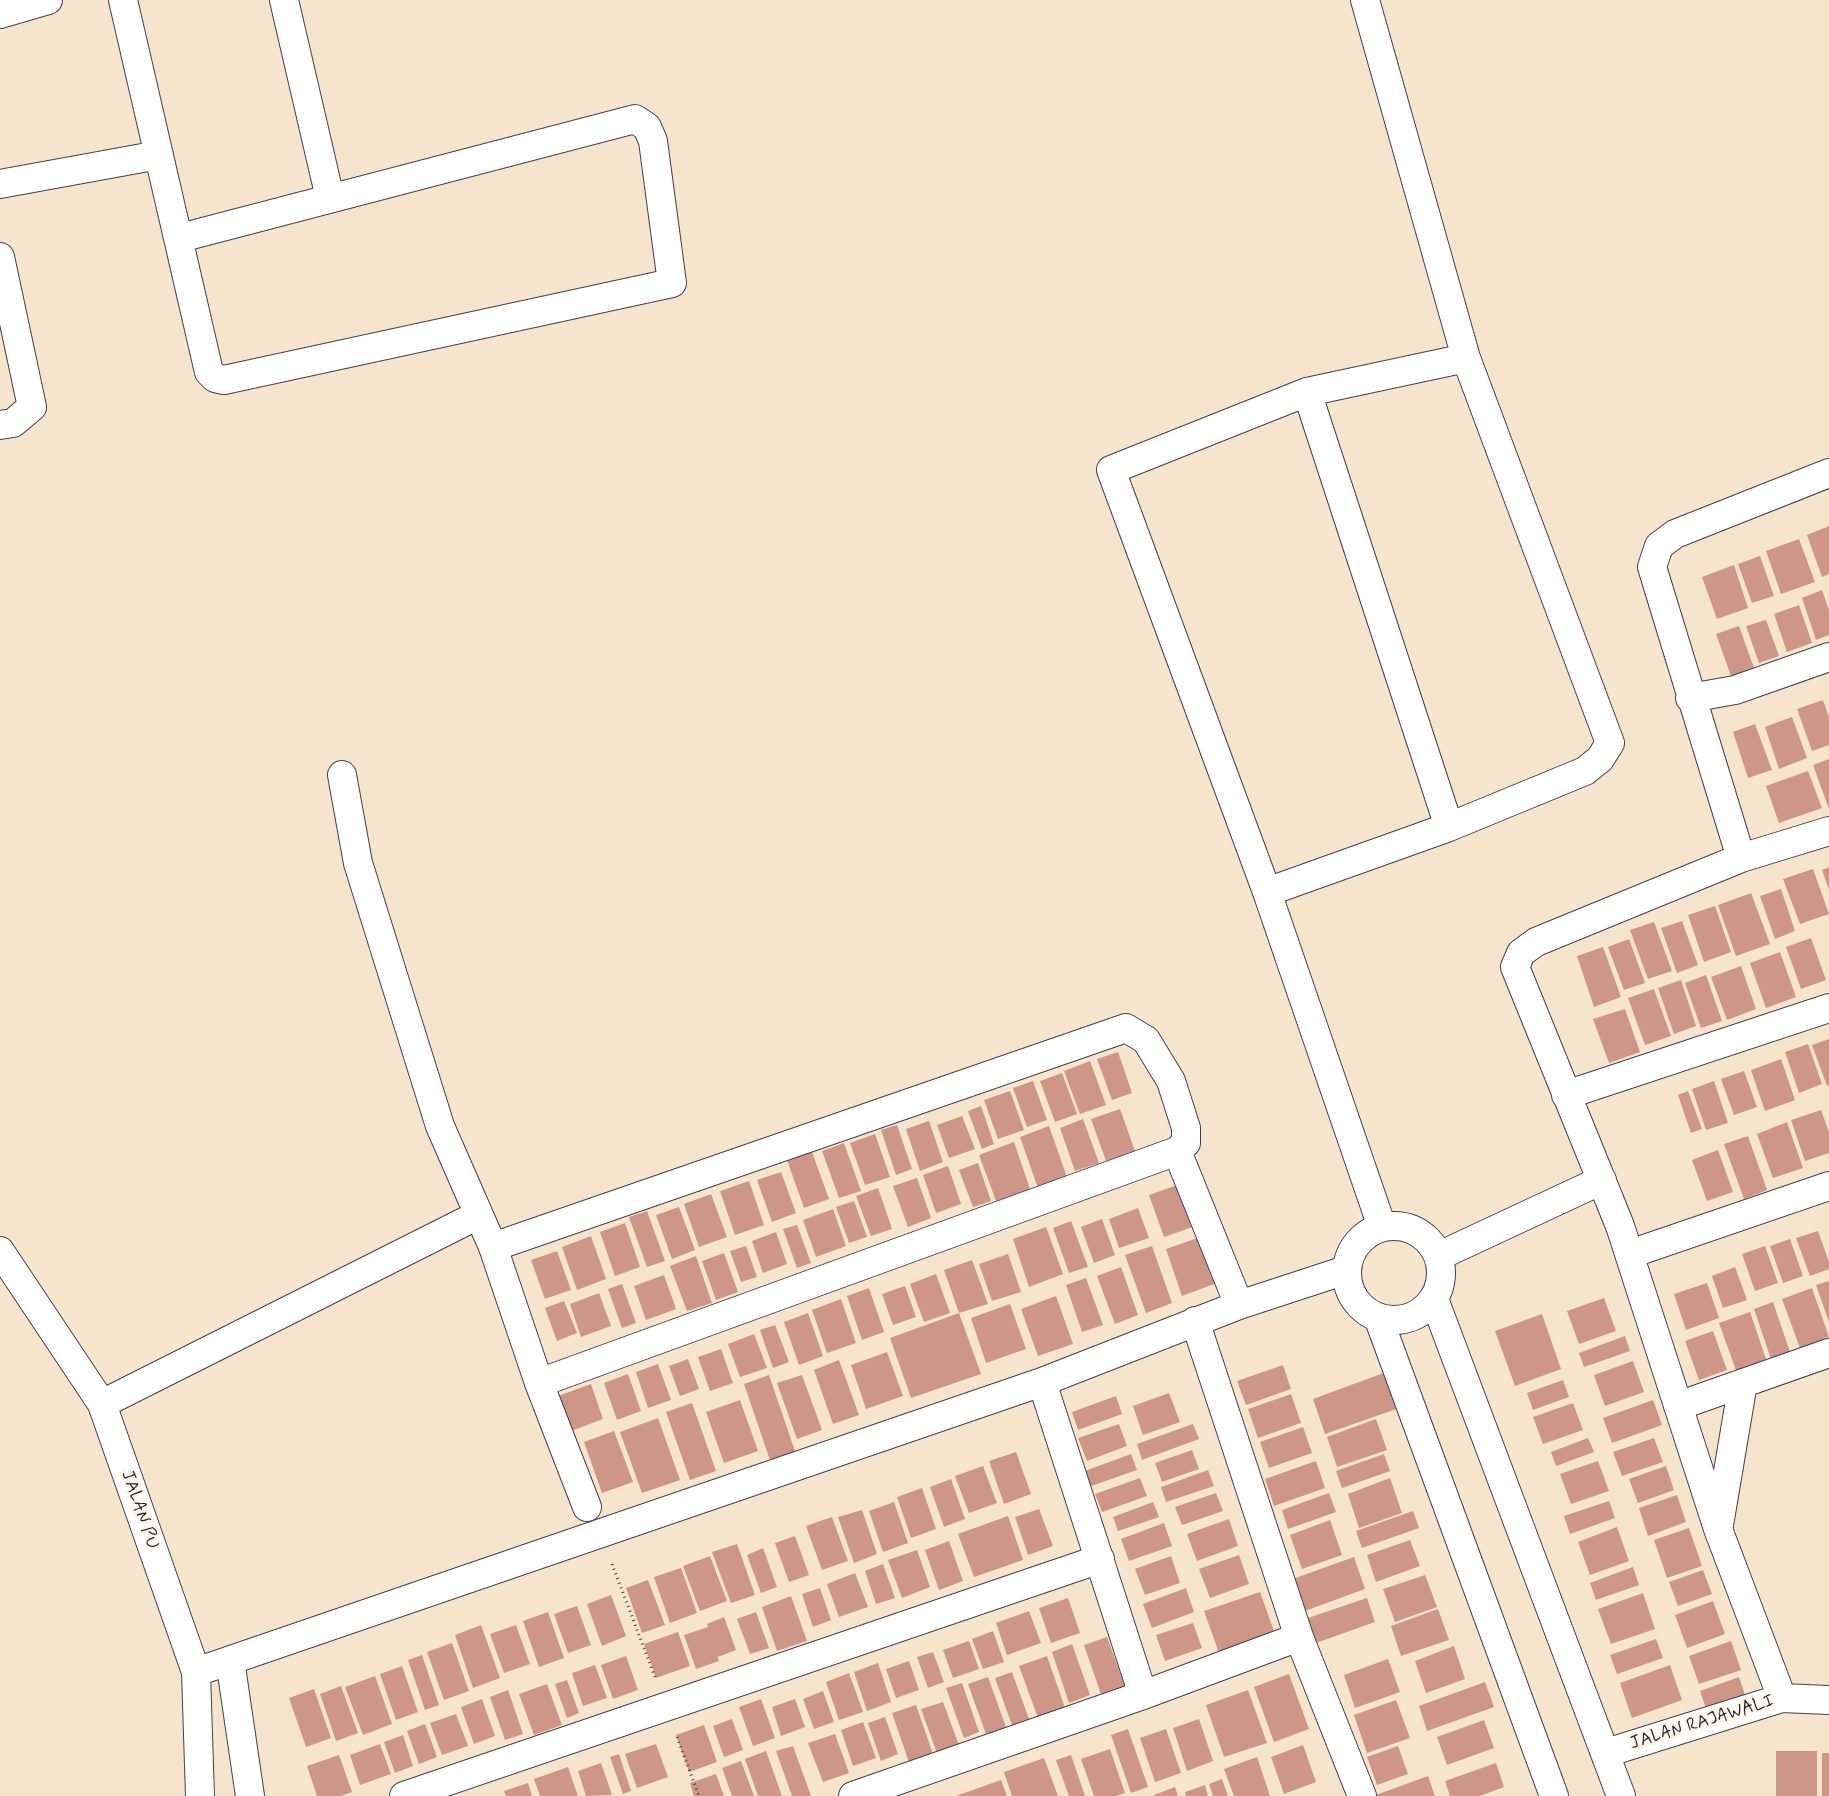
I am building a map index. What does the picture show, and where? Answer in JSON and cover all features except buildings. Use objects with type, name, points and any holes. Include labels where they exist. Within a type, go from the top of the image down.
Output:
[{"type":"street","points":[[0,14],[48,0]]},
{"type":"street","points":[[123,0],[180,238],[209,372],[215,378],[224,380],[672,283],[653,141],[647,127],[635,119],[180,238]]},
{"type":"street","points":[[284,0],[330,198]]},
{"type":"street","points":[[1267,892],[1449,827],[1585,771],[1600,759],[1610,744],[1466,358],[1365,0]]},
{"type":"street","points":[[0,184],[159,154]]},
{"type":"street","points":[[0,257],[32,407],[13,423],[0,425]]},
{"type":"street","points":[[1382,1226],[1267,892],[1111,470],[1307,392],[1466,358]]},
{"type":"street","points":[[1307,392],[1449,827]]},
{"type":"street","points":[[1741,858],[1690,698],[1652,567],[1659,546],[1675,534],[1829,473]]},
{"type":"street","points":[[1690,698],[1734,690],[1829,657]]},
{"type":"street","points":[[342,775],[358,863],[440,1126],[493,1247],[539,1383],[587,1507]]},
{"type":"street","points":[[1782,1698],[1718,1529],[1630,1254],[1602,1180],[1515,967],[1521,952],[1536,942],[1741,858],[1829,831]]},
{"type":"street","points":[[1566,1095],[1829,1008]]},
{"type":"street","points":[[493,1247],[1126,1028],[1146,1040],[1171,1081],[1186,1128],[1186,1144],[1178,1151],[539,1383]]},
{"type":"street","points":[[1178,1151],[1239,1305]]},
{"type":"street","points":[[1440,1256],[1602,1180]]},
{"type":"street","points":[[1630,1254],[1829,1186]]},
{"type":"street","points":[[102,1404],[478,1215]]},
{"type":"street","points":[[1382,1226],[1409,1227],[1427,1237],[1440,1256],[1442,1278],[1434,1298],[1419,1313],[1399,1320],[1378,1317],[1366,1312],[1350,1292],[1346,1270],[1352,1250],[1367,1234],[1382,1226]]},
{"type":"street","name":"JALAN PU","points":[[0,1251],[102,1404],[196,1672],[200,1796]]},
{"type":"street","points":[[196,1672],[1042,1382],[1195,1321],[1346,1270]]},
{"type":"street","points":[[1434,1298],[1621,1796]]},
{"type":"street","points":[[1378,1317],[1554,1796]]},
{"type":"street","points":[[1195,1321],[1300,1637],[1362,1796]]},
{"type":"street","points":[[1678,1406],[1829,1354]]},
{"type":"street","points":[[1042,1382],[1143,1695]]},
{"type":"street","points":[[1718,1529],[1743,1383]]},
{"type":"street","points":[[404,1796],[1100,1559]]},
{"type":"street","points":[[852,1796],[1143,1695],[1300,1637]]},
{"type":"street","points":[[230,1660],[250,1796]]},
{"type":"street","name":"JALAN RAJAWALI","points":[[1606,1753],[1782,1698],[1829,1700]]},
{"type":"path","points":[[601,1533],[699,1796]]}]
